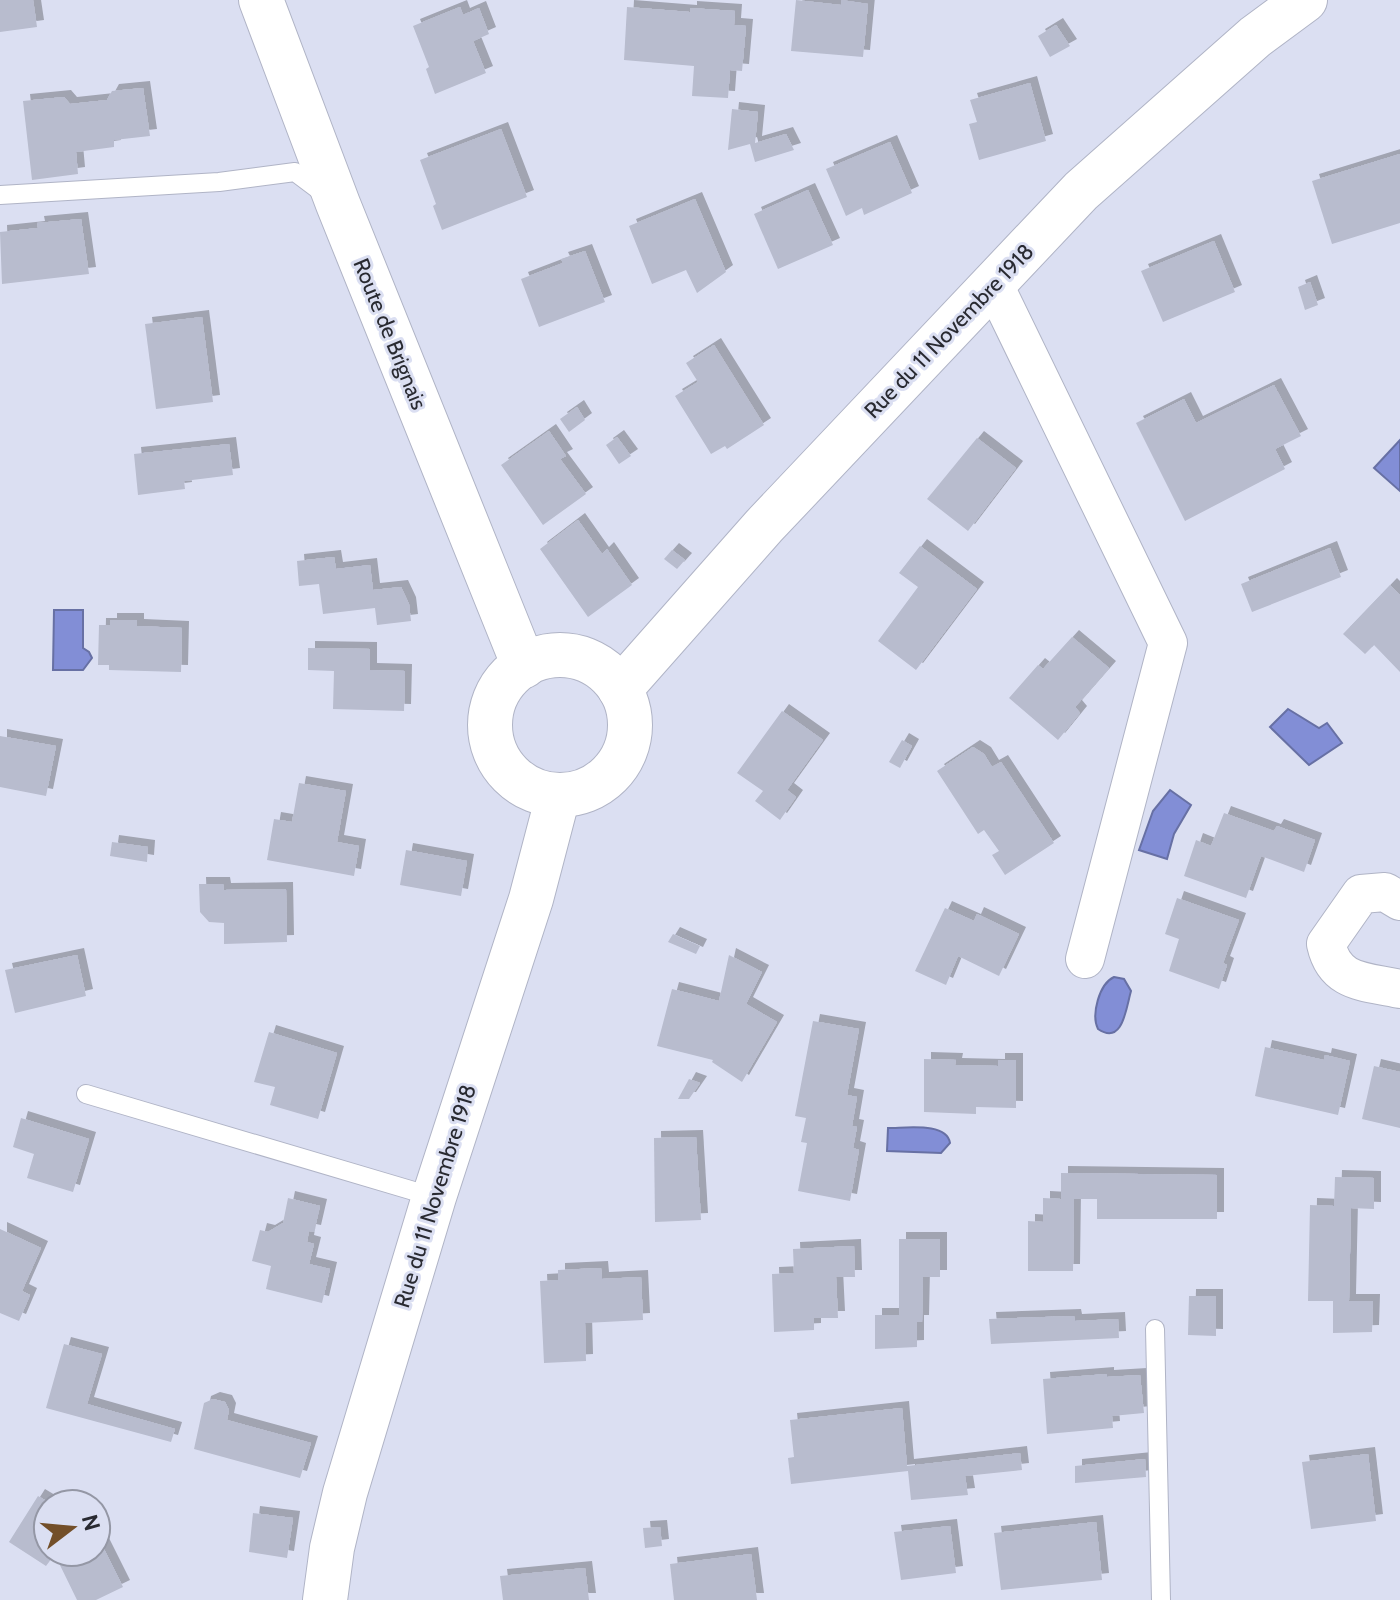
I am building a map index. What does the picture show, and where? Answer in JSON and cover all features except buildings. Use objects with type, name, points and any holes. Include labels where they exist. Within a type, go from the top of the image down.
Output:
[{"type":"street","name":"Route de Brignais","points":[[261,0],[338,204],[524,666]]},
{"type":"street","name":"Rue du 11 Novembre 1918","points":[[620,689],[764,526],[1081,191],[1255,37],[1305,0]]},
{"type":"street","points":[[994,285],[1168,643],[1085,959]]},
{"type":"street","points":[[566,655],[588,661],[606,672],[620,689],[629,709],[630,731],[625,751],[614,770],[599,784],[579,793],[558,796],[519,782],[504,767],[494,748],[490,728],[492,709],[498,692],[524,666],[544,657],[566,655]]},
{"type":"street","name":"Rue du 11 Novembre 1918","points":[[325,1600],[332,1548],[345,1493],[434,1197],[531,899],[558,796]]},
{"type":"street","points":[[1400,901],[1385,892],[1361,894],[1326,944],[1330,961],[1345,977],[1400,989]]},
{"type":"lane","points":[[0,195],[219,182],[295,172],[338,204]]},
{"type":"lane","points":[[86,1094],[434,1197]]},
{"type":"lane","points":[[1155,1329],[1161,1600]]},
{"type":"water","points":[[1400,440],[1400,491],[1374,468]]},
{"type":"water","points":[[54,610],[83,610],[83,648],[92,658],[83,670],[53,670]]},
{"type":"water","points":[[1288,709],[1319,728],[1327,723],[1342,743],[1309,765],[1270,727]]},
{"type":"water","points":[[1170,790],[1191,805],[1174,834],[1167,859],[1139,850],[1153,811]]},
{"type":"water","points":[[1114,977],[1124,979],[1131,991],[1122,1023],[1113,1033],[1106,1033],[1098,1029],[1096,1008],[1104,986]]},
{"type":"water","points":[[888,1128],[934,1129],[947,1136],[950,1143],[941,1153],[887,1151]]}]
